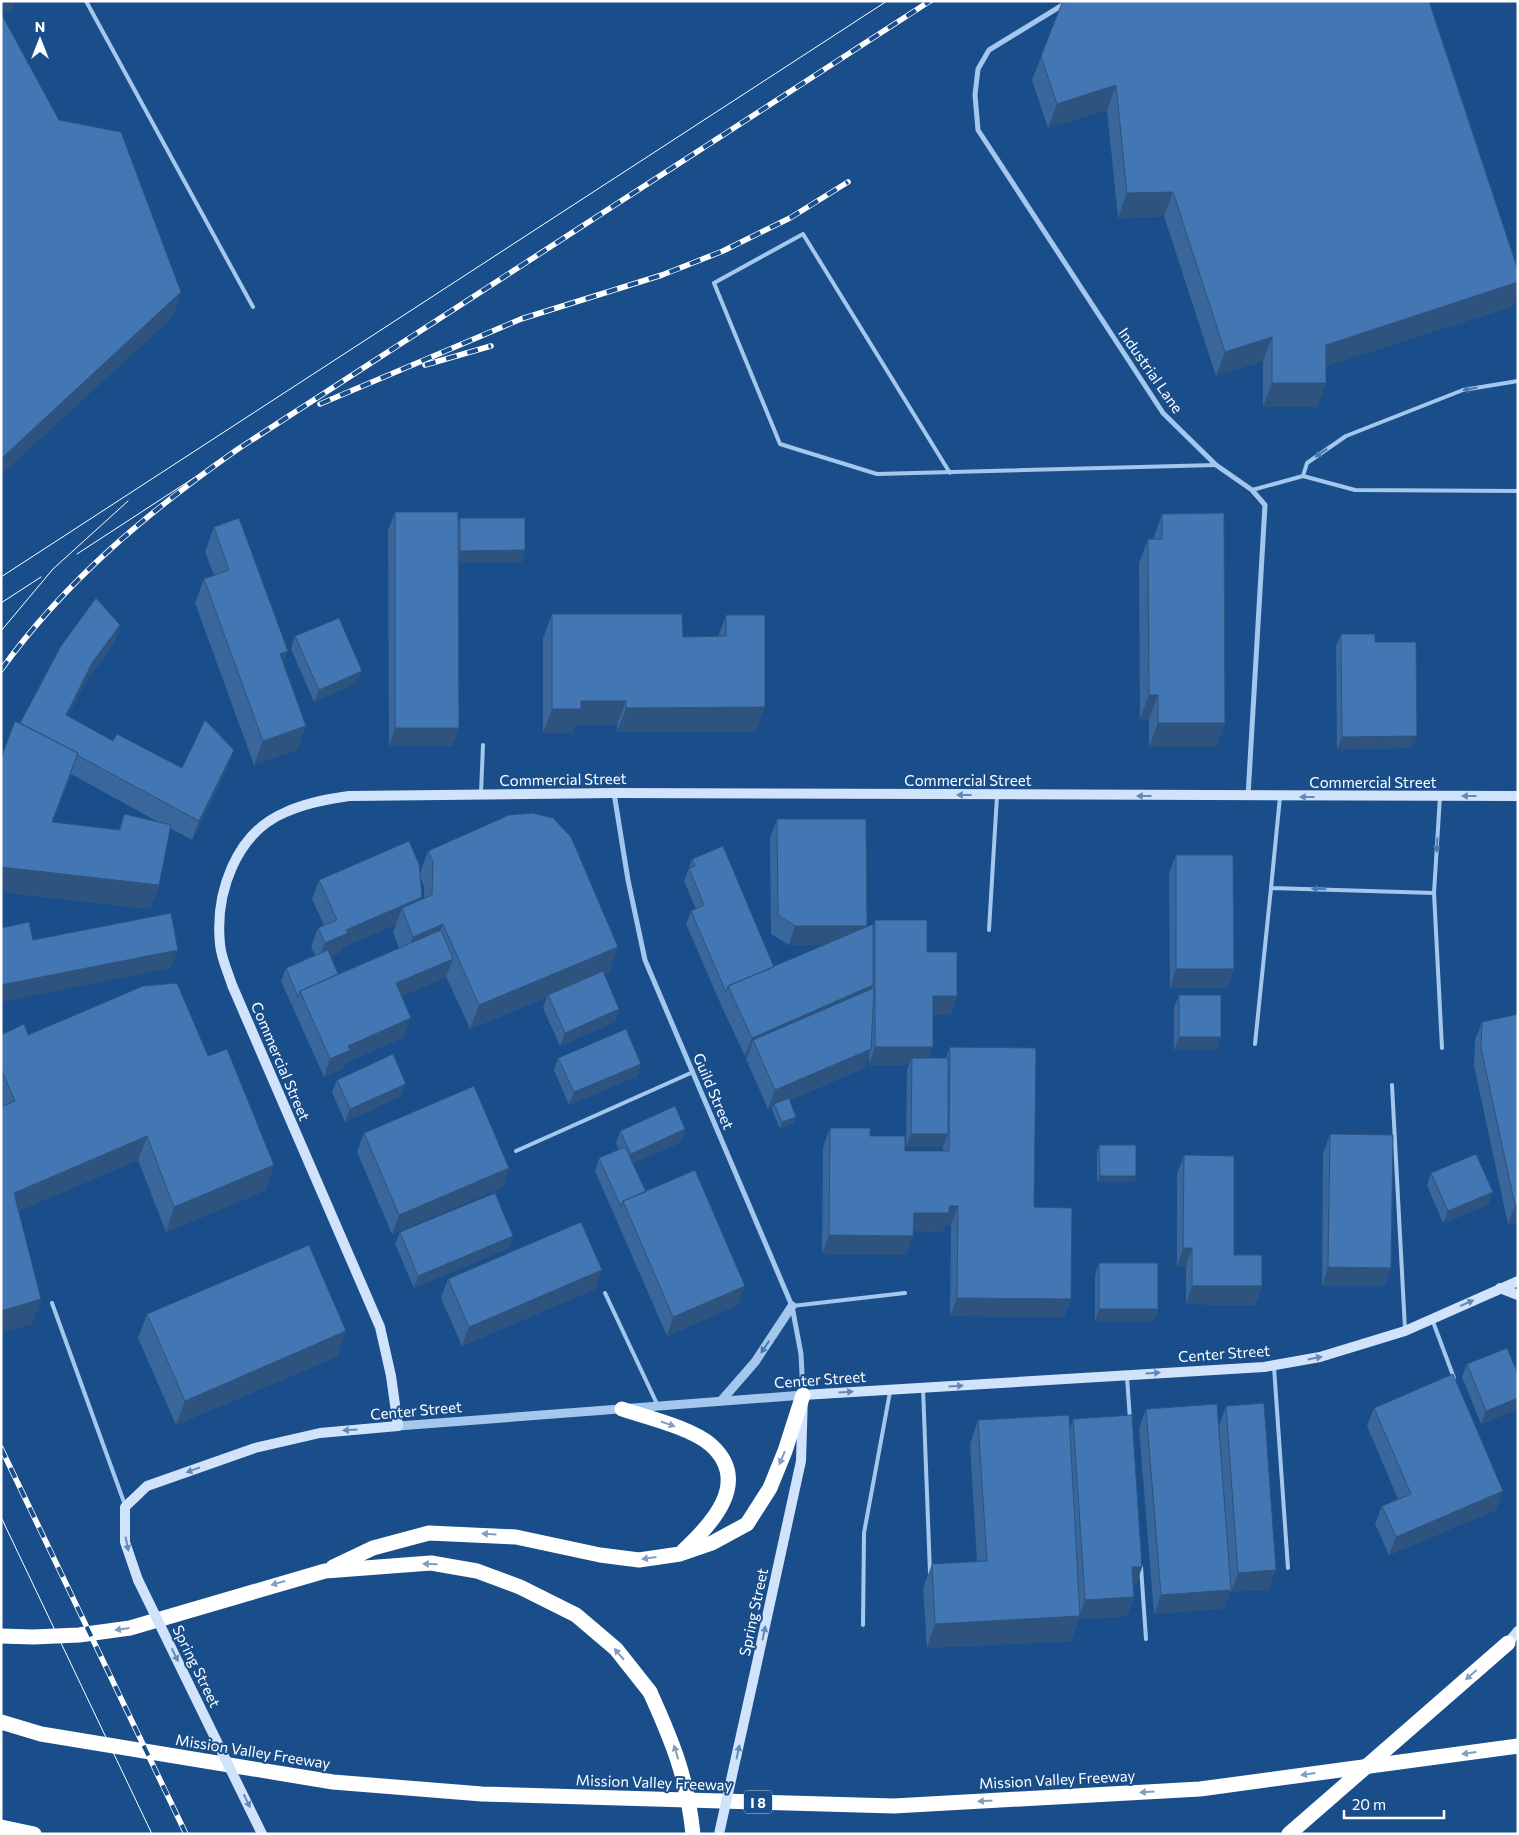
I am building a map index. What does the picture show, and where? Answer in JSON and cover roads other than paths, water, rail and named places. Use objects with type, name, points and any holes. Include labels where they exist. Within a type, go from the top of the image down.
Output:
[{"type":"highway","points":[[1,1636],[79,1635],[130,1628],[325,1571],[373,1548],[429,1533],[516,1537],[600,1555],[639,1560],[680,1554],[712,1543],[747,1524],[773,1481],[803,1395]]},
{"type":"highway","points":[[622,1409],[682,1429],[711,1445],[723,1461],[728,1480],[726,1497],[708,1528],[680,1554]]},
{"type":"highway","points":[[325,1571],[431,1563],[477,1571],[512,1584],[576,1615],[616,1650],[650,1692],[674,1745],[689,1796],[693,1834]]},
{"type":"highway","points":[[1289,1834],[1513,1640]]},
{"type":"highway","name":"Mission Valley Freeway","points":[[1,1722],[41,1734],[333,1782],[482,1794],[894,1806],[1200,1789],[1518,1746]]},
{"type":"highway","points":[[1,1827],[34,1834]]},
{"type":"main road","name":"Commercial Street","points":[[398,1426],[391,1376],[380,1327],[232,985],[220,946],[219,914],[225,880],[240,852],[261,828],[283,812],[312,802],[349,796],[614,793],[1248,797],[1518,796]]},
{"type":"main road","name":"Center Street","points":[[803,1395],[1273,1365],[1320,1357],[1405,1331],[1518,1281]]},
{"type":"main road","points":[[1500,1288],[1518,1295]]},
{"type":"main road","name":"Spring Street","points":[[720,1834],[801,1461],[803,1395]]},
{"type":"main road","name":"Center Street","points":[[125,1507],[147,1486],[255,1448],[320,1433],[398,1426]]},
{"type":"main road","name":"Spring Street","points":[[125,1507],[125,1542],[138,1580],[262,1834]]},
{"type":"main road","points":[[1513,1640],[1518,1631]]},
{"type":"street","name":"Industrial Lane","points":[[1069,1],[989,50],[978,69],[975,95],[978,130],[1163,413],[1216,465],[1252,490],[1265,505],[1248,797]]},
{"type":"street","name":"Guild Street","points":[[614,793],[628,880],[645,960],[792,1306],[801,1354],[803,1395]]},
{"type":"street","points":[[721,1401],[755,1362],[792,1306]]},
{"type":"street","name":"Center Street","points":[[398,1426],[803,1395]]},
{"type":"lane","points":[[86,1],[254,307]]},
{"type":"lane","points":[[950,473],[803,234],[714,283],[780,444],[877,474],[950,473],[1216,465]]},
{"type":"lane","points":[[1303,476],[1307,463],[1346,436],[1463,390],[1518,381]]},
{"type":"lane","points":[[1252,490],[1303,476],[1355,490],[1518,491]]},
{"type":"lane","points":[[481,795],[482,745]]},
{"type":"lane","points":[[989,930],[997,796]]},
{"type":"lane","points":[[1440,796],[1434,892],[1442,1048]]},
{"type":"lane","points":[[1255,1044],[1280,797]]},
{"type":"lane","points":[[1271,888],[1434,892]]},
{"type":"lane","points":[[516,1152],[693,1072]]},
{"type":"lane","points":[[1392,1084],[1405,1331]]},
{"type":"lane","points":[[606,1293],[658,1406]]},
{"type":"lane","points":[[792,1306],[905,1293]]},
{"type":"lane","points":[[52,1302],[125,1507]]},
{"type":"lane","points":[[1432,1319],[1457,1387]]},
{"type":"lane","points":[[1273,1365],[1288,1568]]},
{"type":"lane","points":[[1127,1375],[1131,1424]]},
{"type":"lane","points":[[923,1388],[930,1578]]},
{"type":"lane","points":[[863,1624],[864,1533],[890,1389]]},
{"type":"lane","points":[[1140,1561],[1146,1639]]},
{"type":"tram line","points":[[1,577],[887,1]]},
{"type":"tram line","points":[[77,554],[238,449]]},
{"type":"tram line","points":[[1,631],[53,569],[128,501]]},
{"type":"tram line","points":[[1,603],[41,577]]},
{"type":"tram line","points":[[1,1517],[152,1834]]},
{"type":"railway","points":[[1,670],[53,606],[110,549],[172,497],[238,449],[930,1]]},
{"type":"railway","points":[[320,404],[521,319],[662,275],[723,251],[790,218],[848,182]]},
{"type":"railway","points":[[425,365],[491,346]]},
{"type":"railway","points":[[1,1448],[186,1834]]}]
